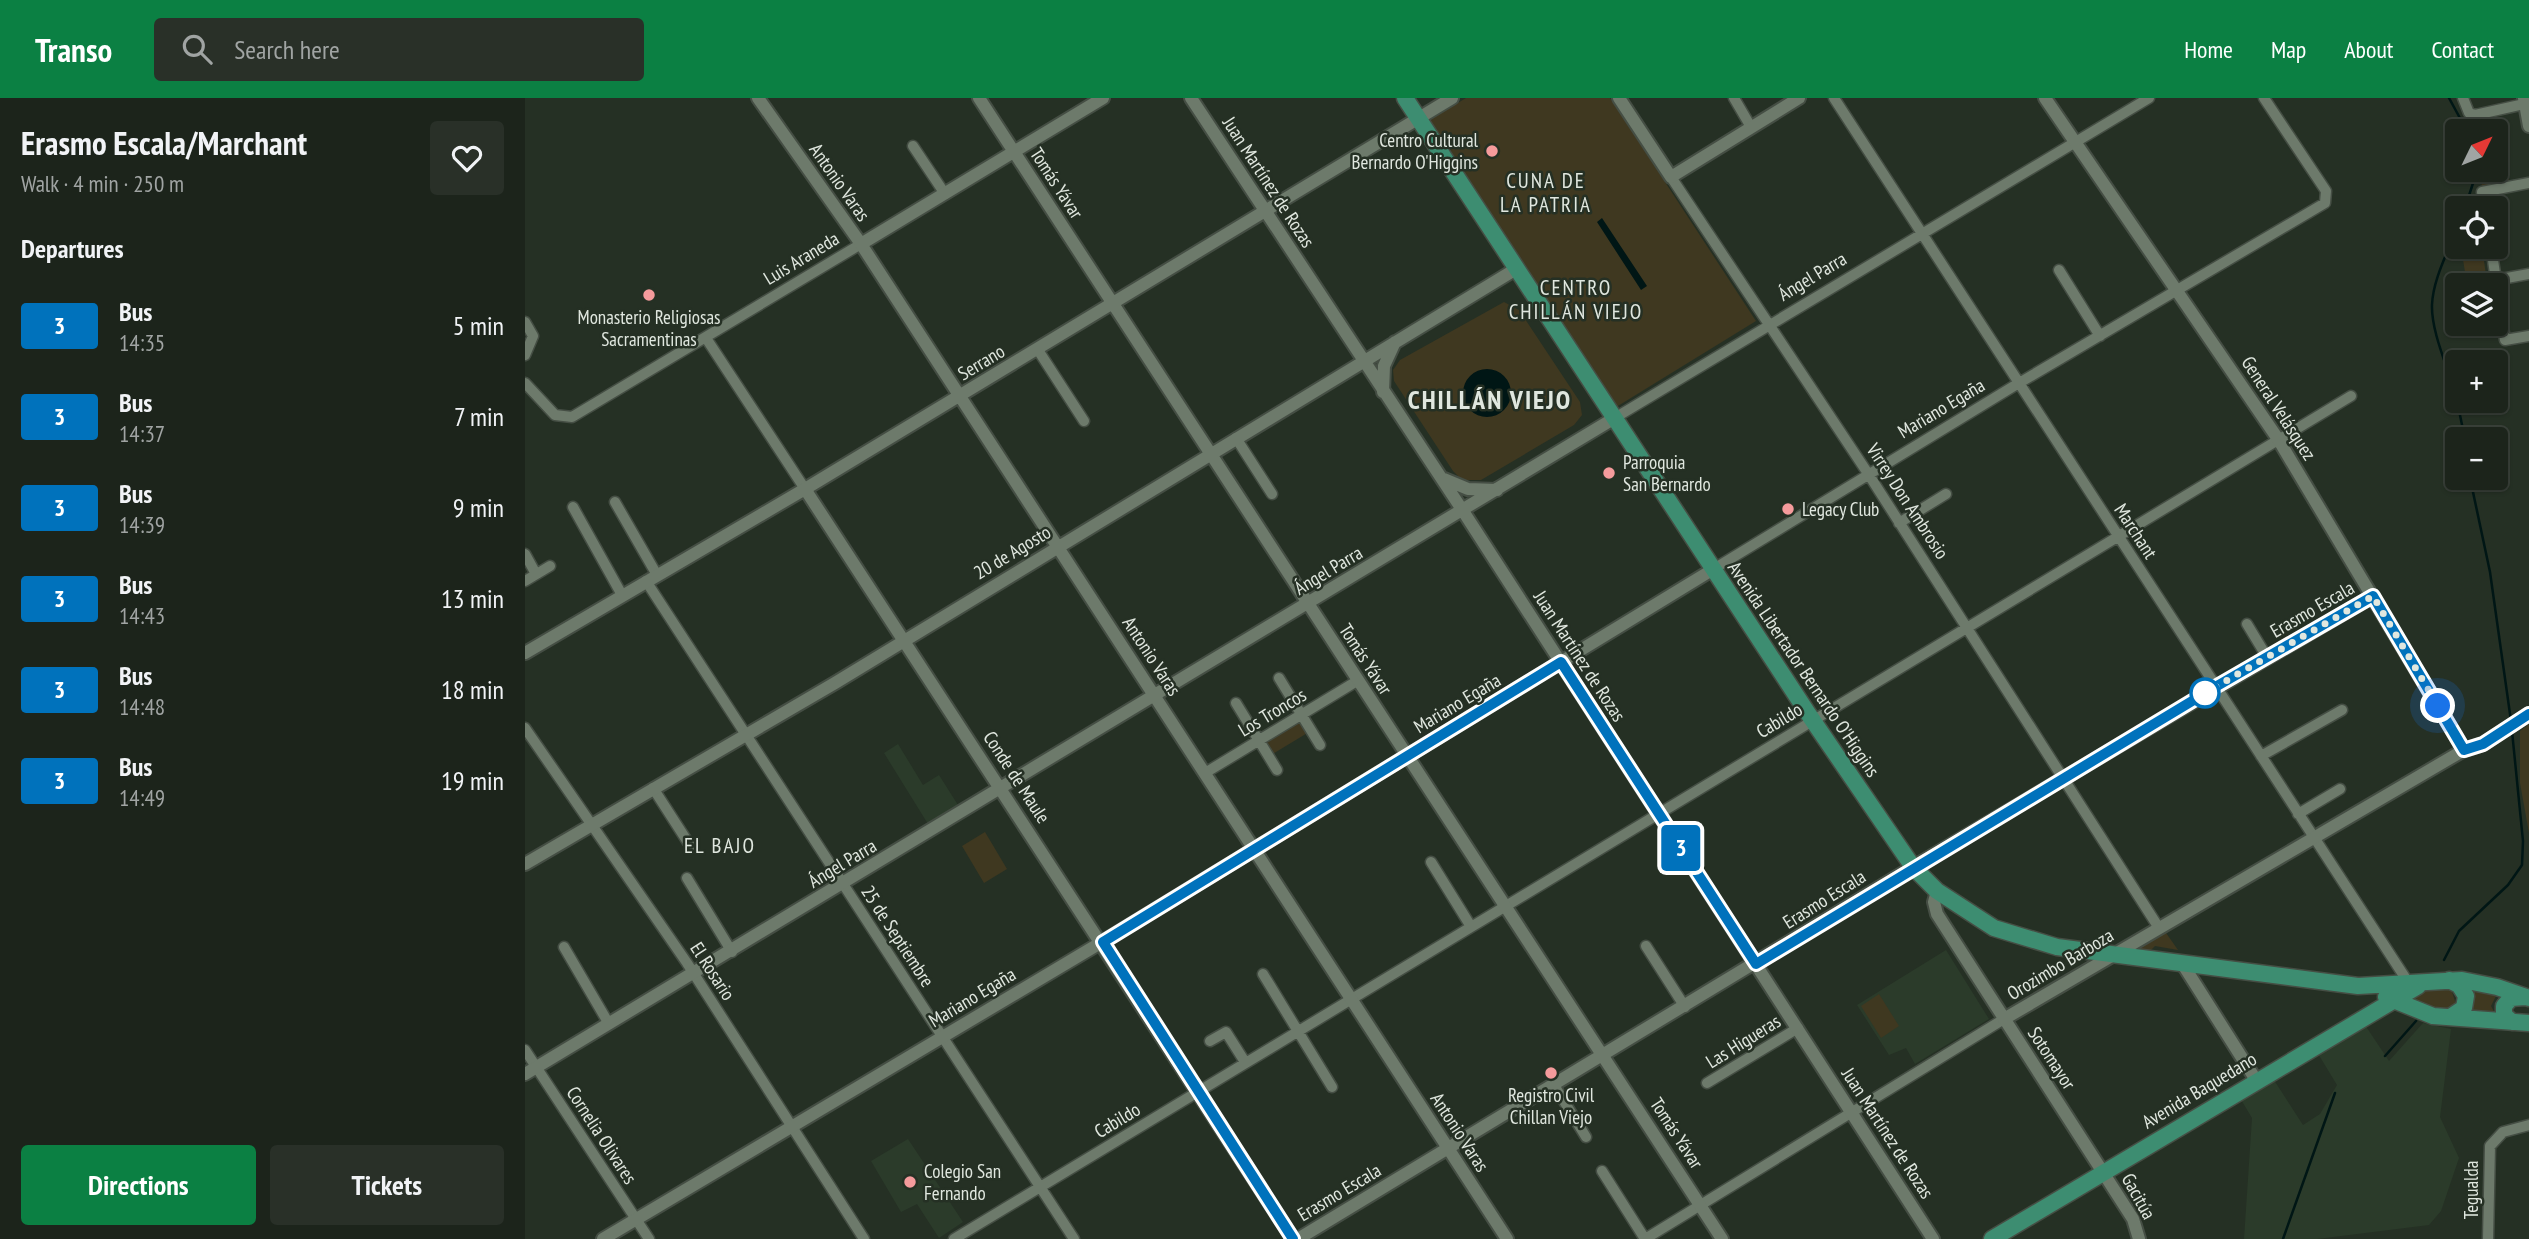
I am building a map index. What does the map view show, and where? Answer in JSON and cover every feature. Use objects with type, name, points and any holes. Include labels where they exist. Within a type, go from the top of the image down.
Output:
[{"type":"main road","name":"Avenida Libertador Bernardo O'Higgins","points":[[1405,98],[1712,570],[1913,867],[1937,891],[1985,923],[2023,939],[2057,947],[2358,986],[2449,980],[2479,982],[2527,997]]},
{"type":"main road","points":[[2449,980],[2459,985],[2466,996],[2464,1008],[2452,1016]]},
{"type":"main road","name":"Avenida Baquedano","points":[[1992,1239],[2256,1080],[2413,988],[2430,982]]},
{"type":"main road","name":"Avenida Libertador Bernardo O'Higgins","points":[[2358,986],[2419,1012],[2529,1023]]},
{"type":"main road","points":[[2512,1022],[2503,1012],[2505,1002],[2527,997]]},
{"type":"street","name":"Antonio Varas","points":[[758,98],[861,244],[1507,1239]]},
{"type":"street","name":"Tomás Yávar","points":[[979,98],[1722,1239]]},
{"type":"street","name":"Luis Araneda","points":[[525,383],[555,415],[572,417],[1103,98]]},
{"type":"street","name":"Juan Martínez de Rozas","points":[[1191,98],[1441,477],[1933,1239]]},
{"type":"street","name":"Serrano","points":[[525,653],[1038,350],[1453,98]]},
{"type":"street","name":"Virrey Don Ambrosio","points":[[1619,98],[1868,475],[2158,928]]},
{"type":"street","points":[[1734,98],[1751,127]]},
{"type":"street","points":[[1671,177],[1799,98]]},
{"type":"street","name":"Marchant","points":[[1834,98],[2408,982]]},
{"type":"street","name":"General Velásquez","points":[[2045,98],[2175,292],[2278,439],[2464,750]]},
{"type":"street","name":"Ángel Parra","points":[[531,1070],[733,952],[1769,324],[2149,98]]},
{"type":"street","name":"Mariano Egaña","points":[[603,1239],[1103,942],[2019,383],[2323,204],[2328,198],[2264,98]]},
{"type":"street","points":[[2463,98],[2469,113],[2483,113],[2526,101],[2529,126]]},
{"type":"street","points":[[913,146],[945,194]]},
{"type":"street","points":[[2483,196],[2482,192],[2529,183]]},
{"type":"street","name":"20 de Agosto","points":[[526,861],[904,640],[1516,269]]},
{"type":"street","points":[[2059,270],[2100,336]]},
{"type":"street","points":[[2508,278],[2529,274]]},
{"type":"street","points":[[525,355],[533,337],[526,328]]},
{"type":"street","points":[[2504,336],[2505,340],[2529,336]]},
{"type":"street","name":"Conde de Maule","points":[[706,338],[1295,1239]]},
{"type":"street","points":[[1383,392],[1384,366],[1395,342]]},
{"type":"street","points":[[1038,350],[1084,421]]},
{"type":"street","name":"Cabildo","points":[[954,1239],[1470,925],[2351,396]]},
{"type":"street","points":[[1236,438],[1272,494]]},
{"type":"street","points":[[1441,477],[1468,489],[1497,490]]},
{"type":"street","points":[[1899,523],[1946,494]]},
{"type":"street","name":"25 de Septiembre","points":[[615,502],[652,578],[745,733],[1074,1239]]},
{"type":"street","points":[[573,507],[622,595]]},
{"type":"street","points":[[525,554],[536,575]]},
{"type":"street","points":[[525,581],[550,566]]},
{"type":"street","name":"Erasmo Escala","points":[[1295,1239],[1604,1056],[1913,867],[2373,596]]},
{"type":"street","points":[[2247,624],[2267,657]]},
{"type":"street","points":[[1279,678],[1320,745]]},
{"type":"street","name":"Los Troncos","points":[[1205,773],[1357,681]]},
{"type":"street","points":[[1236,703],[1277,770]]},
{"type":"street","points":[[2261,756],[2342,710]]},
{"type":"street","name":"Orozimbo Barboza","points":[[1645,1239],[2115,953],[2464,750],[2483,744],[2525,717]]},
{"type":"street","name":"El Rosario","points":[[525,727],[530,743],[594,823],[695,974],[864,1239]]},
{"type":"street","points":[[653,788],[691,847]]},
{"type":"street","points":[[2298,814],[2340,789]]},
{"type":"street","points":[[1431,862],[1470,925]]},
{"type":"street","points":[[687,878],[733,952]]},
{"type":"street","name":"Sotomayor","points":[[1937,891],[1934,902],[1937,914],[2103,1172]]},
{"type":"street","points":[[1646,946],[1685,1007]]},
{"type":"street","points":[[564,947],[609,1024]]},
{"type":"street","points":[[2182,964],[2256,1080]]},
{"type":"street","points":[[1263,974],[1332,1087]]},
{"type":"street","name":"Las Higueras","points":[[1707,1083],[1798,1028]]},
{"type":"street","points":[[1210,1041],[1226,1032],[1245,1062]]},
{"type":"street","name":"Cornelia Olivares","points":[[525,1050],[531,1070],[649,1239]]},
{"type":"street","points":[[1555,1085],[1586,1137]]},
{"type":"street","name":"Tegualda","points":[[2488,1239],[2490,1146],[2503,1132],[2529,1125]]},
{"type":"street","points":[[1602,1171],[1645,1239]]},
{"type":"street","name":"Gacitúa","points":[[2103,1172],[2133,1219],[2139,1239]]},
{"type":"shaded area","points":[[1466,98],[1610,98],[1756,321],[1613,409],[1525,276],[1530,272],[1428,121]]},
{"type":"shaded area","points":[[2481,182],[2504,182],[2482,186]]},
{"type":"shaded area","points":[[1602,218],[1647,286],[1641,290],[1597,222]]},
{"type":"shaded area","points":[[2463,259],[2484,259],[2486,273],[2465,273]]},
{"type":"shaded area","points":[[1504,302],[1519,310],[1580,402],[1582,415],[1574,425],[1481,480],[1462,480],[1453,471],[1394,381],[1393,370],[1400,360]]},
{"type":"shaded area","points":[[1487,369],[1504,376],[1511,393],[1504,410],[1487,417],[1470,410],[1463,393],[1470,376]]},
{"type":"shaded area","points":[[1301,720],[1309,732],[1271,755],[1264,743]]},
{"type":"shaded area","points":[[2529,724],[2529,833],[2520,783],[2520,731]]},
{"type":"shaded area","points":[[898,744],[923,785],[939,775],[958,805],[928,824],[884,753]]},
{"type":"shaded area","points":[[985,832],[1007,869],[984,883],[962,846]]},
{"type":"shaded area","points":[[2164,930],[2178,950],[2155,946],[2149,952],[2133,950]]},
{"type":"shaded area","points":[[1946,950],[1989,1019],[1915,1064],[1906,1048],[1889,1055],[1857,1005]]},
{"type":"shaded area","points":[[2446,988],[2452,992],[2456,1004],[2446,1011],[2403,1002],[2424,989]]},
{"type":"shaded area","points":[[2466,989],[2497,994],[2491,1006],[2496,1015],[2467,1011]]},
{"type":"shaded area","points":[[1879,994],[1899,1026],[1881,1038],[1861,1006]]},
{"type":"shaded area","points":[[2423,1023],[2451,1029],[2440,1117],[2459,1158],[2441,1211],[2429,1225],[2317,1239],[2244,1239],[2252,1118],[2240,1098],[2272,1077],[2303,1125],[2320,1114],[2337,1085],[2317,1052],[2365,1025],[2389,1061]]},
{"type":"shaded area","name":"Colegio San Fernando","points":[[908,1139],[963,1222],[939,1238],[917,1204],[901,1212],[871,1161]]},
{"type":"waterway","points":[[2449,98],[2460,119]]},
{"type":"waterway","points":[[2469,196],[2473,182]]},
{"type":"waterway","points":[[2445,258],[2432,305],[2445,362]]},
{"type":"waterway","points":[[2460,413],[2462,427]]},
{"type":"waterway","points":[[2473,490],[2490,572],[2511,721]]},
{"type":"waterway","points":[[2444,960],[2459,931],[2508,885],[2522,865],[2523,841],[2512,731]]},
{"type":"waterway","points":[[2385,1056],[2416,1021]]},
{"type":"waterway","points":[[2283,1239],[2335,1093]]},
{"type":"bus line","name":"3","points":[[1293,1239],[1103,942],[1561,662],[1756,964],[1913,867],[2373,596],[2464,750],[2483,744],[2529,714]]},
{"type":"place","name":"Centro Cultural Bernardo O'Higgins","points":[[1492,151]]},
{"type":"place","name":"Monasterio Religiosas Sacramentinas","points":[[649,295]]},
{"type":"place","name":"Parroquia San Bernardo","points":[[1609,473]]},
{"type":"place","name":"Legacy Club","points":[[1788,509]]},
{"type":"place","name":"Registro Civil Chillan Viejo","points":[[1551,1073]]},
{"type":"place","name":"Colegio San Fernando","points":[[910,1182]]},
{"type":"district","name":"CUNA DE LA PATRIA","points":[[1546,193]]},
{"type":"district","name":"CENTRO CHILLÁN VIEJO","points":[[1576,300]]},
{"type":"district","name":"CHILLÁN VIEJO","points":[[1490,400]]},
{"type":"district","name":"EL BAJO","points":[[720,846]]},
{"type":"route","points":[[2205,693],[2373,596],[2438,706]]}]
